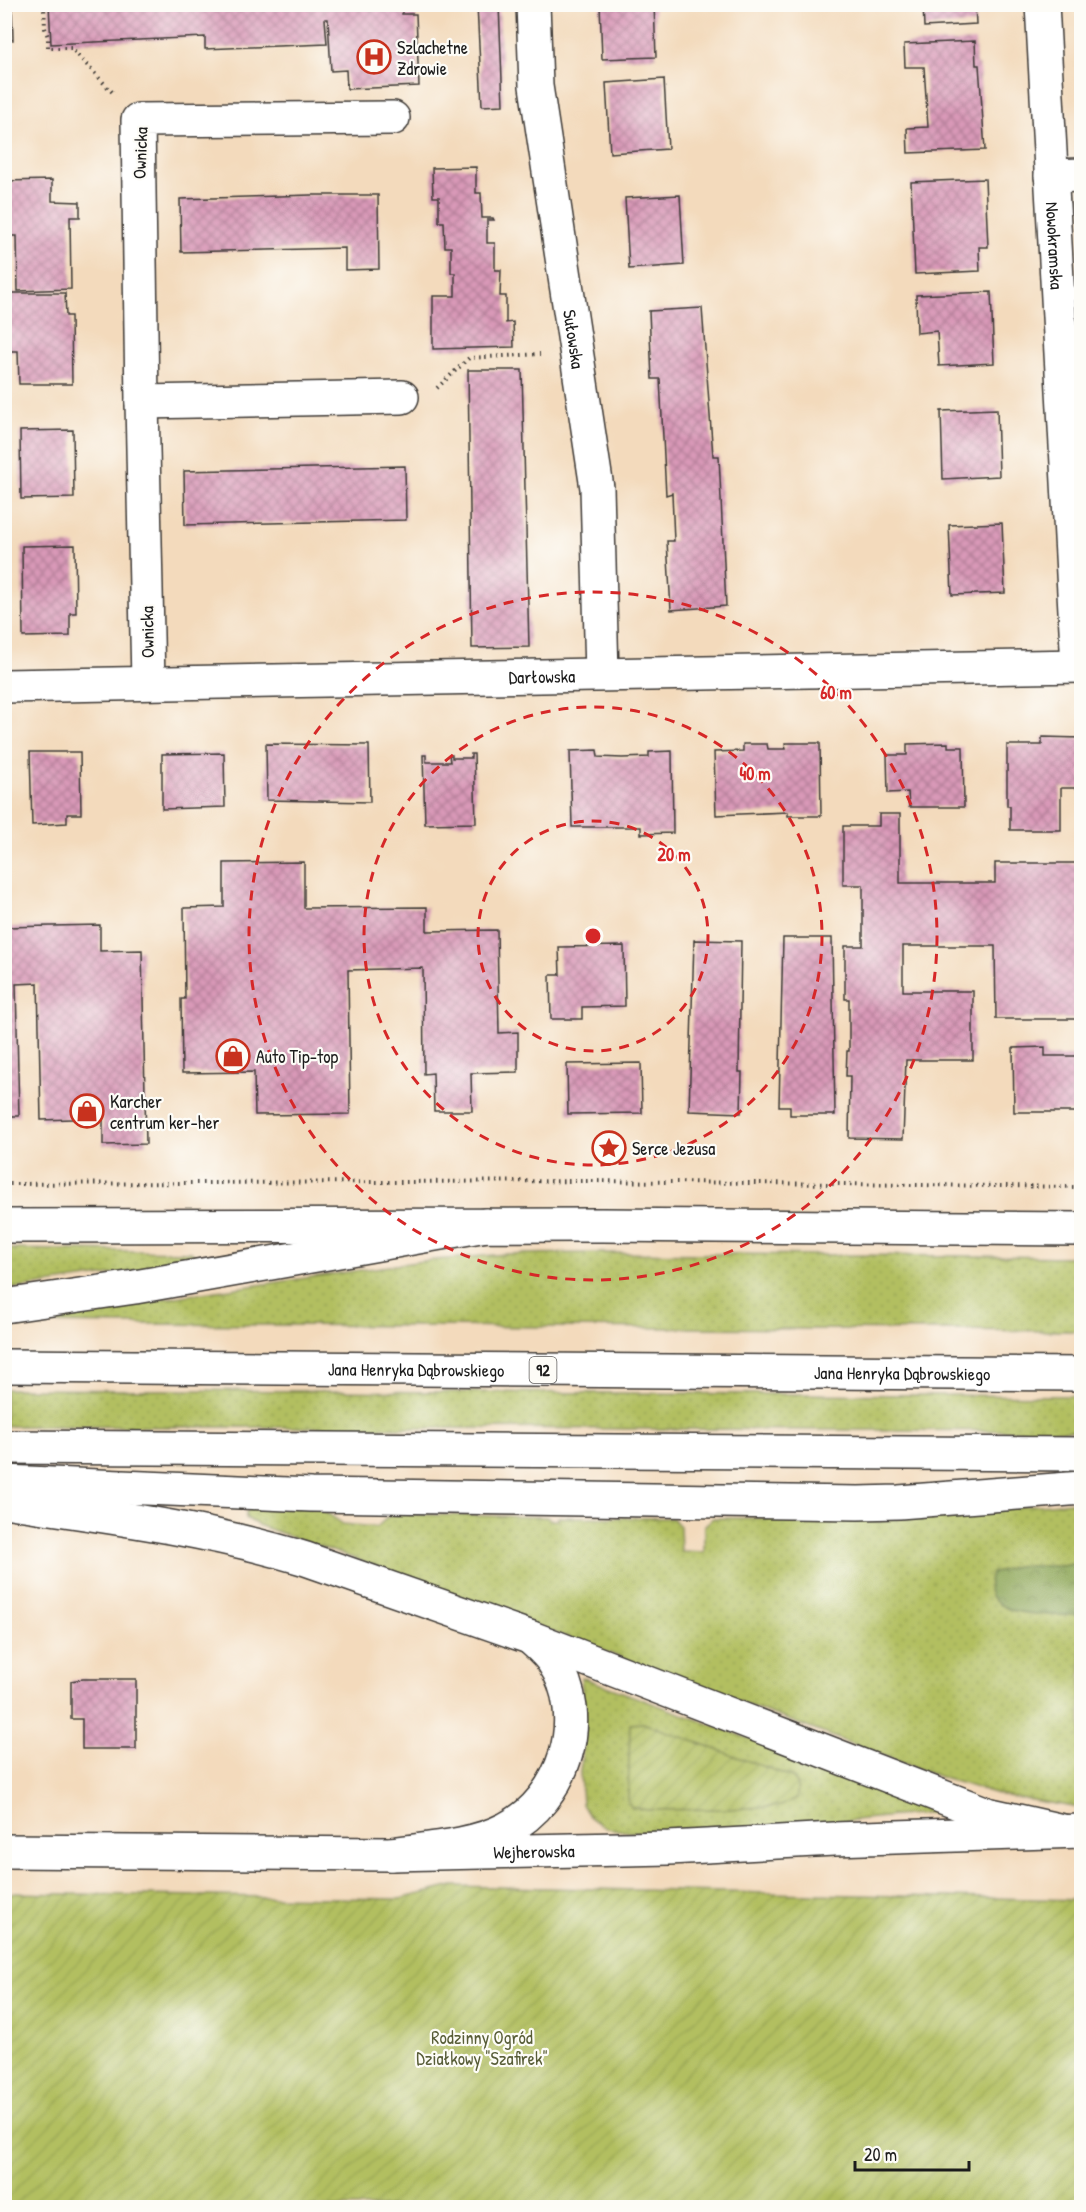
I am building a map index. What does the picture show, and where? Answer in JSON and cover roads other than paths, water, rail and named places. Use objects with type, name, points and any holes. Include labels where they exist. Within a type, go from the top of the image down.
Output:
[{"type":"street","name":"Sułowska","points":[[533,4],[536,86],[597,488],[602,674]]},
{"type":"street","name":"Nowokramska","points":[[1042,4],[1066,176],[1080,666]]},
{"type":"street","name":"Ownicka","points":[[148,682],[138,120],[393,118]]},
{"type":"street","points":[[142,402],[402,397]]},
{"type":"street","name":"Darłowska","points":[[4,686],[1080,666]]},
{"type":"street","points":[[4,1306],[135,1287],[486,1225]]},
{"type":"street","points":[[4,1226],[486,1225],[1082,1229]]},
{"type":"street","name":"Jana Henryka Dąbrowskiego","points":[[4,1366],[1082,1374]]},
{"type":"street","points":[[4,1447],[1082,1454]]},
{"type":"street","points":[[4,1482],[311,1496],[858,1503],[899,1503],[1082,1488]]},
{"type":"street","points":[[4,1501],[140,1521],[272,1548],[530,1636],[987,1814],[1072,1831]]},
{"type":"street","points":[[391,1854],[482,1838],[504,1830],[520,1822],[534,1809],[554,1783],[568,1748],[570,1711],[567,1693],[552,1660],[530,1636]]},
{"type":"street","name":"Wejherowska","points":[[4,1851],[391,1854],[669,1848],[1072,1831]]},
{"type":"place","name":"Szlachetne Zdrowie","points":[[374,57]]},
{"type":"place","name":"Auto Tip-top","points":[[233,1056]]},
{"type":"place","name":"Karcher centrum ker-her","points":[[87,1111]]},
{"type":"place","name":"Serce Jezusa","points":[[609,1148]]},
{"type":"park label","name":"Rodzinny Ogród Działkowy \"Szafirek\"","points":[[482,2047]]}]
